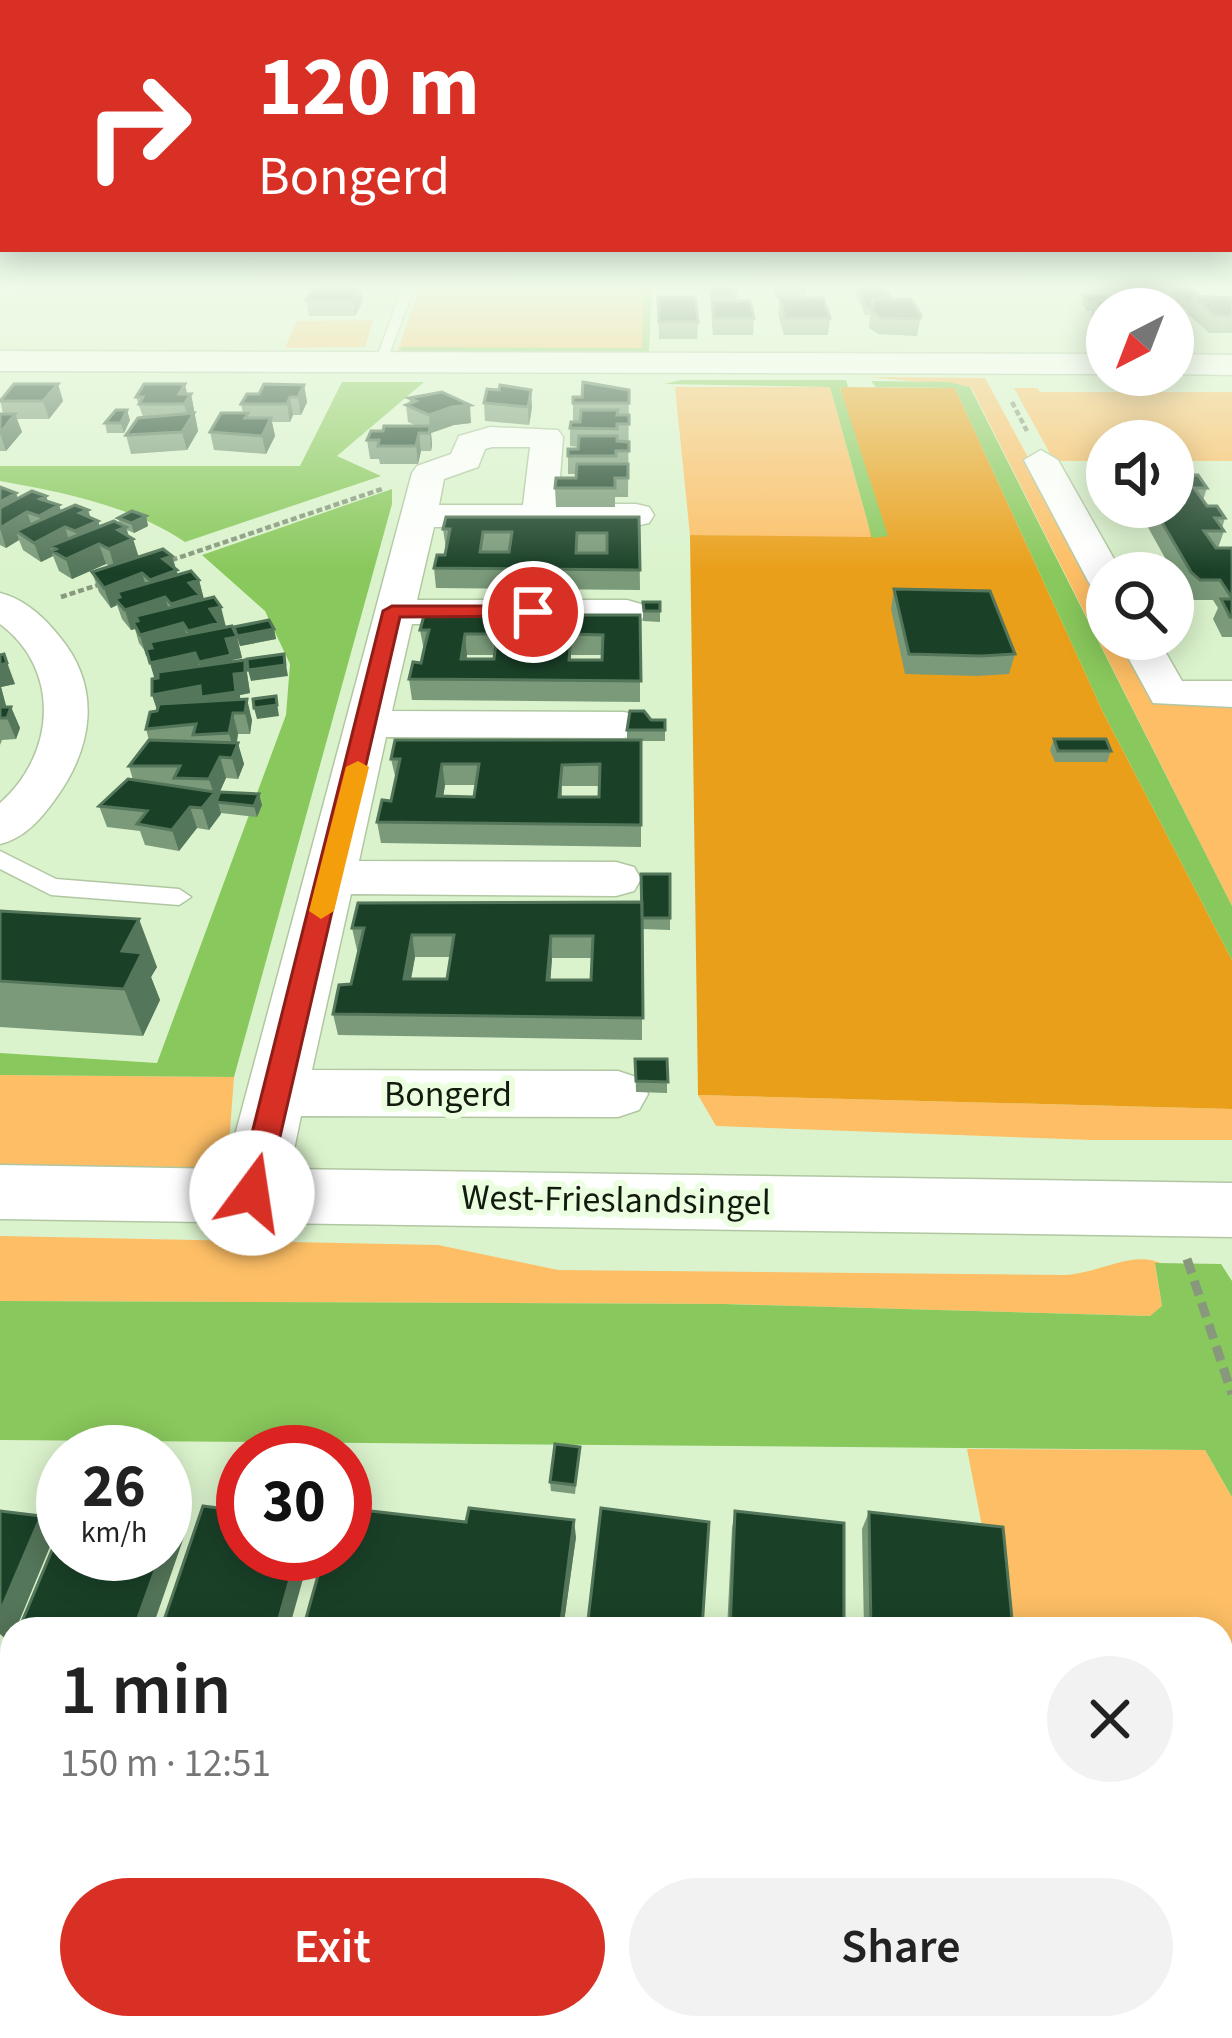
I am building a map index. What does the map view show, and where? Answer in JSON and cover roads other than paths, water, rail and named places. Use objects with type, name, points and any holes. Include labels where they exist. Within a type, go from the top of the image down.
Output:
[{"type":"street","points":[[252,1193],[392,611],[425,495],[466,460],[470,443],[490,437],[548,437],[539,515]]},
{"type":"street","points":[[1041,460],[1091,552]]},
{"type":"street","points":[[425,495],[539,515],[636,515]]},
{"type":"street","points":[[0,829],[27,809],[59,761],[71,709],[58,663],[6,608]]},
{"type":"street","points":[[392,611],[628,613]]},
{"type":"street","points":[[1149,660],[1168,694],[1232,694]]},
{"type":"street","points":[[368,724],[624,725]]},
{"type":"street","points":[[330,877],[616,879]]},
{"type":"street","name":"Bongerd","points":[[277,1093],[618,1094]]},
{"type":"street","name":"West-Frieslandsingel","points":[[0,1192],[1232,1210]]},
{"type":"lane","points":[[0,859],[51,887],[179,897]]}]
